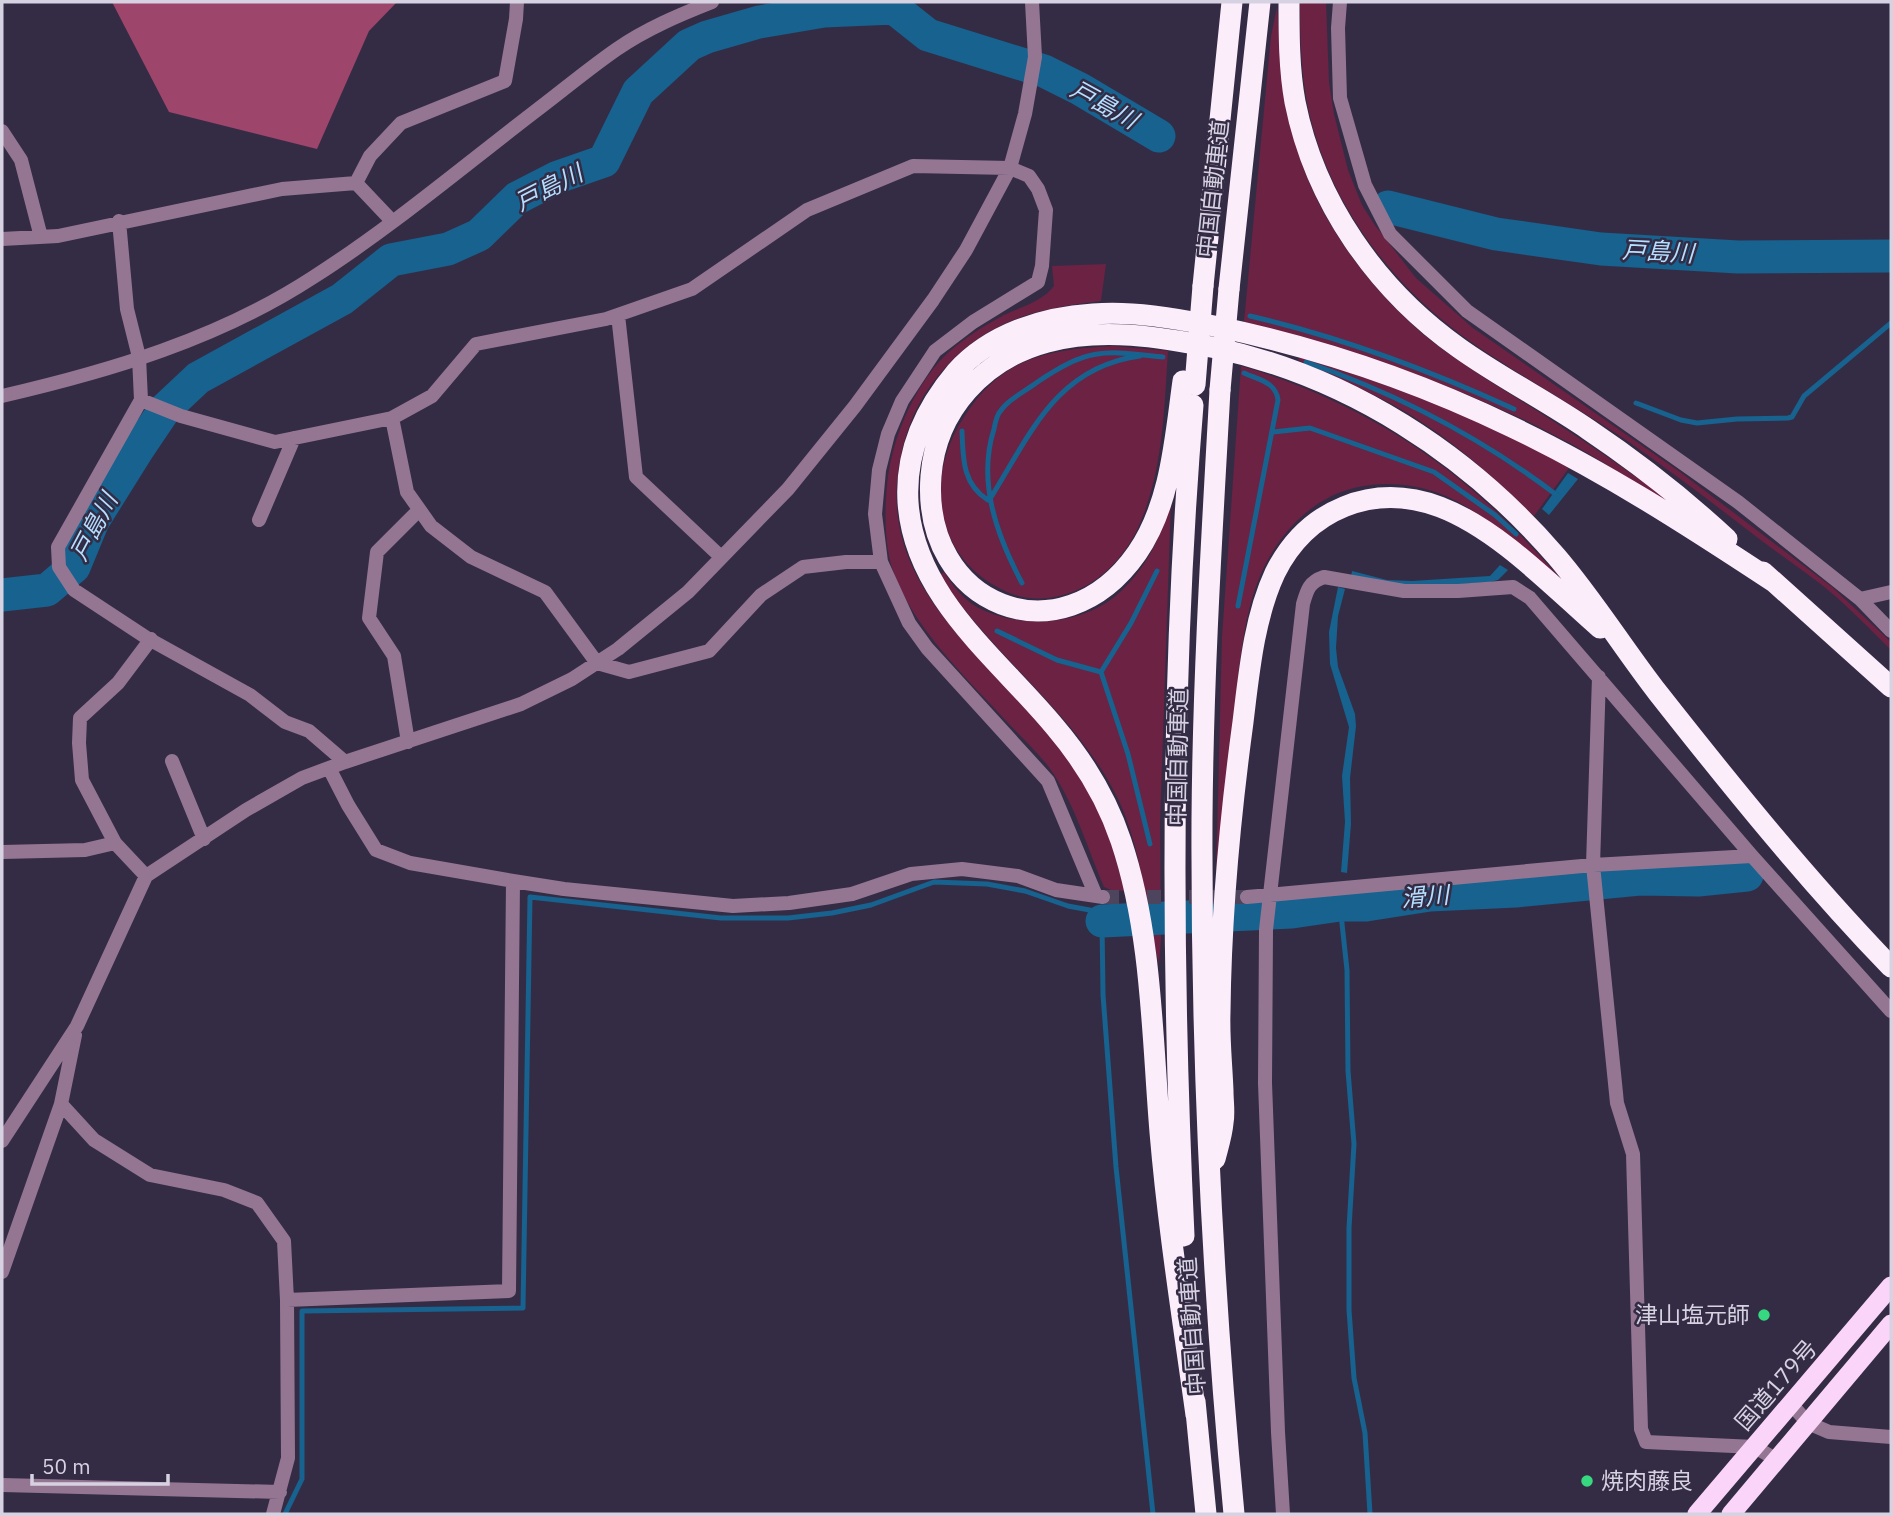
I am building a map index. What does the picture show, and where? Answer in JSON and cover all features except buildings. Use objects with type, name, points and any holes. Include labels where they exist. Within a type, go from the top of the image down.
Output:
[{"type":"highway","name":"中国自動車道","points":[[1206,1514],[1186,1276],[1180,1138],[1175,830],[1189,383],[1232,2]]},
{"type":"highway","name":"中国自動車道","points":[[1234,1514],[1224,1416],[1209,1183],[1202,819],[1206,670],[1220,390],[1260,2]]},
{"type":"highway","points":[[1289,2],[1291,68],[1295,102],[1304,135],[1331,202],[1349,234],[1370,265],[1394,293],[1436,331],[1491,370],[1588,429],[1638,464],[1706,520],[1891,687]]},
{"type":"highway","points":[[1196,1415],[1167,1202],[1144,950],[1130,872],[1107,807],[1076,754],[1056,727],[969,632],[941,595],[919,553],[908,509],[907,485],[915,440],[936,397],[965,363],[983,348],[1024,327],[1046,321],[1091,314],[1138,315],[1165,317],[1245,332],[1389,375],[1508,425],[1623,486],[1774,582]]},
{"type":"highway","points":[[1189,383],[1167,479],[1151,532],[1137,553],[1107,586],[1072,606],[1051,610],[1016,609],[982,595],[954,569],[935,532],[931,513],[935,447],[943,426],[967,390],[996,364],[1033,346],[1076,337],[1126,335],[1157,338],[1236,353],[1303,374],[1339,389],[1404,424],[1461,465],[1528,526],[1582,588],[1628,652],[1759,819],[1891,967]]},
{"type":"highway","points":[[1209,1183],[1224,1122],[1220,1015],[1228,845],[1252,655],[1266,597],[1275,573],[1303,532],[1339,508],[1358,501],[1401,498],[1440,507],[1483,531],[1508,549],[1628,652]]},
{"type":"highway","name":"国道179号","points":[[1697,1514],[1891,1286]]},
{"type":"highway","points":[[1731,1514],[1891,1324]]},
{"type":"street","points":[[356,183],[370,156],[401,123],[505,81],[517,2]]},
{"type":"street","points":[[2,396],[77,378],[183,343],[229,324],[312,279],[618,48],[662,23],[712,2]]},
{"type":"street","points":[[2,1142],[77,1026],[146,876],[302,778],[520,704],[572,679],[618,649],[688,592],[788,489],[855,406],[933,300],[966,250],[1010,168],[1025,114],[1035,57],[1032,2]]},
{"type":"street","points":[[1340,2],[1340,97],[1365,185],[1390,234],[1467,310],[1738,502],[1860,599],[1891,631]]},
{"type":"street","points":[[2,131],[21,160],[41,237]]},
{"type":"street","points":[[146,403],[181,416],[275,442],[392,418],[432,397],[476,344],[618,315],[692,289],[807,210],[913,166],[1010,168],[1029,176],[1038,189],[1046,210],[1042,266],[1038,282],[973,322],[935,351],[902,401],[888,434],[879,470],[876,514],[881,562],[909,622],[928,648],[1048,781],[1100,896],[1056,890],[1018,876],[962,869],[911,874],[852,894],[789,903],[733,905],[564,889],[513,881],[410,863],[376,850],[329,768]]},
{"type":"street","points":[[2,239],[58,236],[119,221],[282,189],[356,183]]},
{"type":"street","points":[[356,183],[392,221]]},
{"type":"street","points":[[119,221],[127,309],[139,357],[146,403],[58,547],[63,574],[74,590],[150,639],[250,695],[285,722],[309,731],[345,762]]},
{"type":"street","points":[[618,315],[636,477],[721,557]]},
{"type":"street","points":[[392,418],[407,492],[431,526],[471,557],[545,592],[597,663],[629,672],[709,651],[761,595],[803,567],[846,562],[881,562]]},
{"type":"street","points":[[259,520],[294,438]]},
{"type":"street","points":[[408,742],[394,656],[369,618],[377,552],[419,510]]},
{"type":"street","points":[[1283,1514],[1265,1083],[1266,930],[1303,604],[1307,587],[1315,580],[1324,577],[1404,590],[1458,591],[1513,587],[1530,598],[1752,856],[1891,1011]]},
{"type":"street","points":[[1860,599],[1891,592]]},
{"type":"street","points":[[146,876],[115,843],[82,780],[79,743],[80,718],[118,683],[150,639]]},
{"type":"street","points":[[1598,677],[1593,865],[1616,1103],[1633,1154],[1641,1429],[1646,1442],[1755,1447],[1777,1460]]},
{"type":"street","points":[[172,761],[204,839]]},
{"type":"street","points":[[2,852],[86,850],[115,843]]},
{"type":"street","points":[[1247,897],[1593,865],[1752,856]]},
{"type":"street","points":[[287,1300],[509,1291],[513,881]]},
{"type":"street","points":[[2,1272],[61,1104],[77,1026]]},
{"type":"street","points":[[61,1104],[94,1140],[150,1175],[224,1190],[257,1203],[284,1241],[288,1458],[273,1514]]},
{"type":"street","points":[[1792,1405],[1808,1423],[1829,1432],[1891,1437]]},
{"type":"street","points":[[2,1485],[280,1492]]},
{"type":"shaded area","points":[[112,2],[397,2],[369,31],[317,149],[169,112]]},
{"type":"shaded area","points":[[1300,2],[1326,2],[1329,82],[1348,170],[1362,205],[1416,278],[1473,328],[1680,472],[1832,587],[1891,642],[1891,650],[1818,582],[1676,476],[1626,440],[1512,369],[1443,321],[1389,267],[1365,237],[1345,204],[1328,170],[1315,134],[1303,73]]},
{"type":"shaded area","points":[[1277,7],[1286,93],[1296,144],[1319,204],[1355,261],[1400,313],[1424,335],[1476,372],[1596,449],[1667,501],[1563,439],[1458,391],[1352,352],[1244,322],[1271,36]]},
{"type":"shaded area","points":[[1106,264],[1101,301],[1050,309],[1006,323],[966,347],[948,364],[924,395],[909,427],[898,473],[898,515],[906,552],[923,586],[944,618],[1049,735],[1087,790],[1105,825],[1125,891],[1104,887],[1073,809],[1048,766],[958,669],[923,626],[896,580],[889,556],[886,526],[888,476],[894,448],[910,406],[933,369],[957,345],[975,332],[1038,300],[1049,291],[1054,286],[1052,266]]},
{"type":"shaded area","points":[[1113,346],[1168,351],[1161,443],[1145,511],[1125,550],[1104,573],[1086,585],[1068,594],[1048,598],[1029,598],[1010,593],[978,574],[961,556],[949,535],[942,512],[941,488],[944,464],[952,440],[979,397],[1010,369],[1047,354]]},
{"type":"shaded area","points":[[1300,357],[1368,379],[1472,419],[1569,468],[1534,516],[1438,433],[1378,397],[1298,360]]},
{"type":"shaded area","points":[[1241,366],[1340,404],[1402,438],[1460,480],[1498,514],[1573,592],[1497,527],[1464,505],[1435,492],[1402,485],[1369,485],[1342,491],[1314,506],[1291,527],[1272,553],[1252,598],[1230,741],[1216,876],[1222,637]]},
{"type":"shaded area","points":[[1171,500],[1160,823],[1159,964],[1133,839],[1118,799],[1080,739],[983,632],[940,575],[944,572],[959,592],[977,607],[1012,619],[1050,621],[1088,612],[1104,604],[1129,584],[1158,538]]},
{"type":"water","points":[[1568,473],[1578,479],[1549,515],[1542,509]]},
{"type":"water","points":[[1500,565],[1508,570],[1498,580],[1490,582],[1417,587],[1351,577],[1352,571],[1387,580],[1412,581],[1490,576]]},
{"type":"water","points":[[1338,587],[1345,589],[1338,616],[1338,667],[1355,714],[1356,726],[1350,778],[1351,824],[1347,873],[1341,872],[1345,822],[1342,776],[1349,727],[1330,664],[1329,632]]},
{"type":"waterway","name":"戸島川","points":[[2,595],[47,590],[74,567],[93,521],[138,449],[165,409],[198,378],[342,299],[391,260],[448,249],[479,235],[517,198],[558,177],[604,161],[638,92],[689,45],[707,37],[759,22],[824,11],[894,8],[928,35],[1044,71],[1159,136]]},
{"type":"waterway","name":"戸島川","points":[[1388,207],[1496,234],[1601,249],[1738,257],[1891,256]]},
{"type":"waterway","points":[[1250,316],[1318,334],[1384,356],[1514,409]]},
{"type":"waterway","points":[[1636,403],[1681,420],[1697,423],[1792,417],[1804,396],[1891,323]]},
{"type":"waterway","points":[[1022,583],[998,528],[989,489],[989,449],[1002,408],[1036,383],[1069,363],[1083,358],[1110,353],[1163,357]]},
{"type":"waterway","points":[[990,499],[1033,429],[1066,389],[1087,374],[1111,363],[1140,356]]},
{"type":"waterway","points":[[1306,362],[1372,388],[1437,419],[1499,455],[1558,496]]},
{"type":"waterway","points":[[1238,606],[1278,400],[1270,385],[1244,373]]},
{"type":"waterway","points":[[1273,432],[1310,428],[1434,472],[1495,515],[1516,534]]},
{"type":"waterway","points":[[962,431],[964,460],[969,478],[979,494],[988,500]]},
{"type":"waterway","points":[[1150,844],[1128,754],[1101,672],[1131,623],[1157,571]]},
{"type":"waterway","points":[[997,631],[1057,660],[1101,672]]},
{"type":"waterway","name":"滑川","points":[[1102,921],[1292,912],[1340,905],[1366,905],[1430,895],[1516,891],[1640,879],[1698,880],[1747,875]]},
{"type":"waterway","points":[[285,1514],[302,1479],[302,1311],[523,1308],[530,897],[721,918],[788,918],[871,905],[934,882],[987,884],[1025,891],[1068,906],[1095,911],[1102,921],[1103,995],[1116,1167],[1153,1514]]},
{"type":"waterway","points":[[1340,905],[1347,970],[1348,1071],[1354,1144],[1349,1228],[1349,1310],[1354,1378],[1365,1433],[1370,1514]]},
{"type":"tunnel","points":[[1105,897],[1247,897]]},
{"type":"place","name":"津山塩元師","points":[[1764,1315]]},
{"type":"place","name":"焼肉藤良","points":[[1587,1481]]}]
